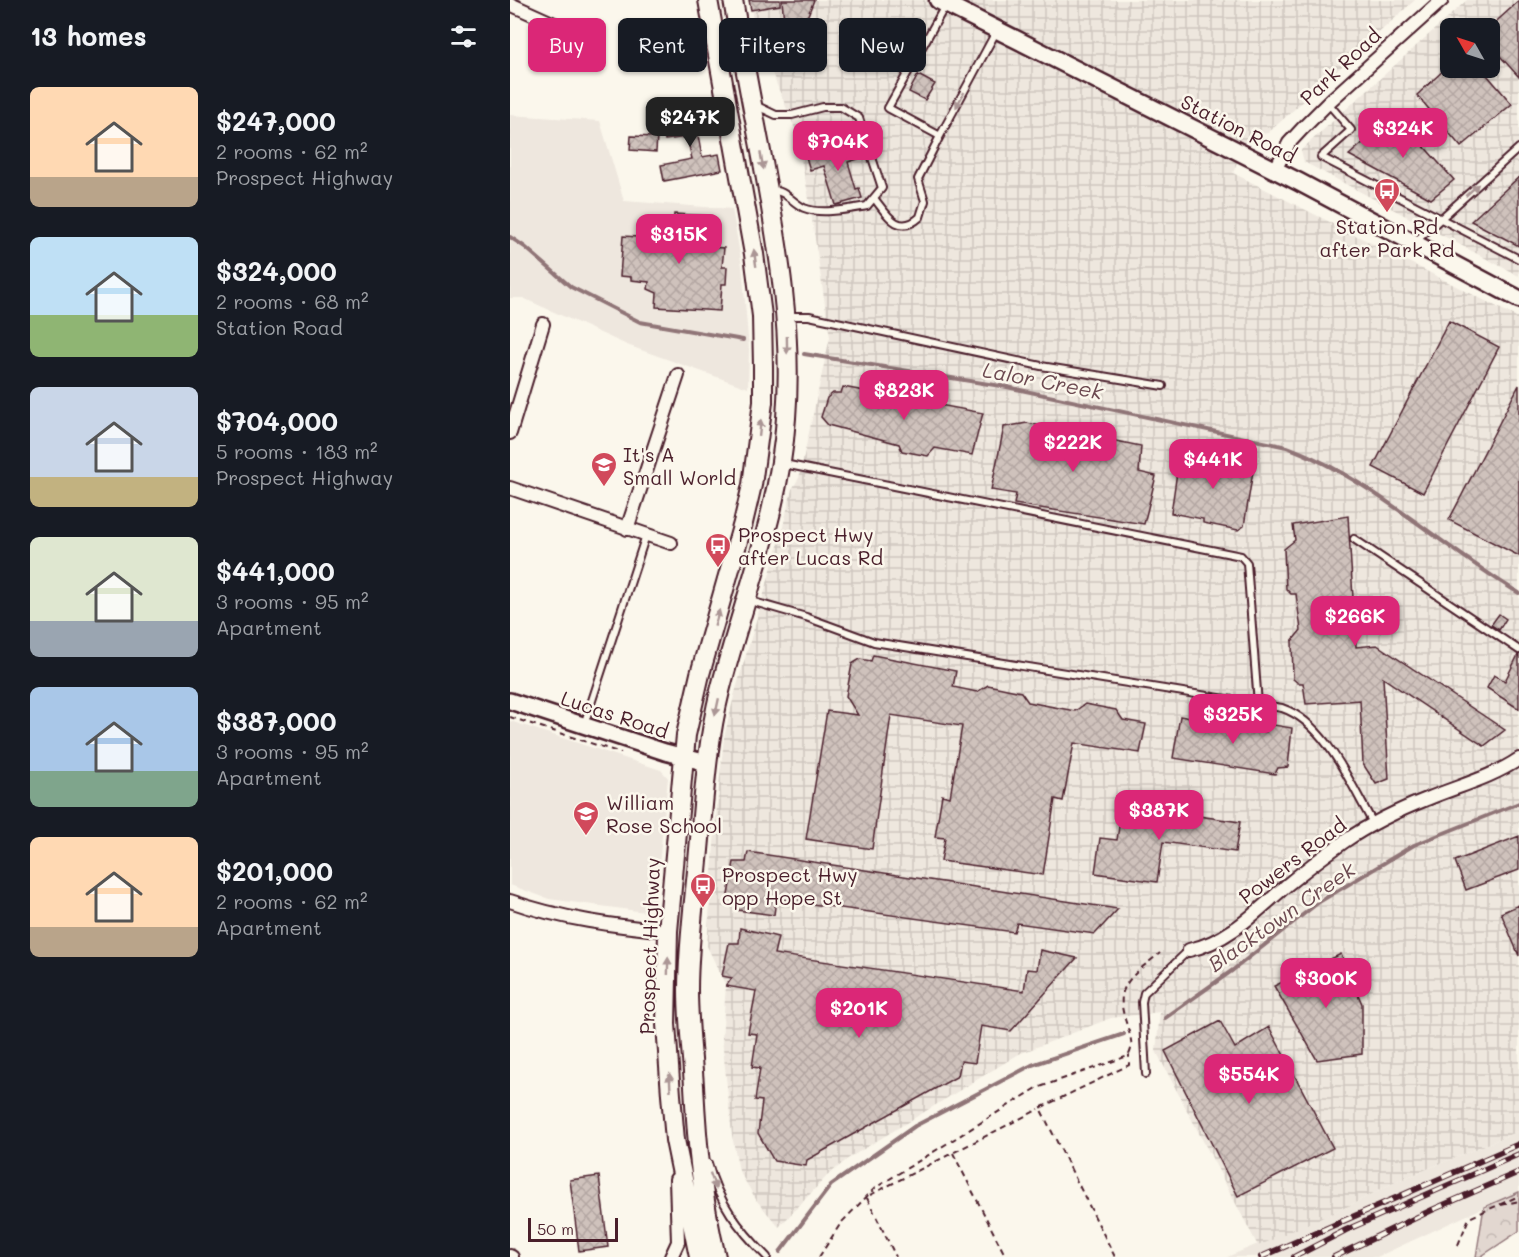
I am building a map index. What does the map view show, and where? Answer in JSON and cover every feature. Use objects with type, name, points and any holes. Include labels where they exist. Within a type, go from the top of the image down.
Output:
[{"type":"main road","name":"Prospect Highway","points":[[699,1257],[675,1140],[666,1024],[668,931],[686,735],[700,674],[741,533],[752,485],[763,402],[762,316],[754,254],[708,0]]},
{"type":"main road","name":"Prospect Highway","points":[[716,1257],[703,1195],[695,1126],[688,990],[711,735],[720,691],[770,516],[786,418],[786,316],[780,256],[733,0]]},
{"type":"main road","name":"Station Road","points":[[942,2],[1275,170],[1519,299]]},
{"type":"street","name":"Park Road","points":[[1275,170],[1289,143],[1328,103],[1442,0]]},
{"type":"street","points":[[510,4],[541,18]]},
{"type":"street","points":[[510,433],[543,324]]},
{"type":"street","points":[[627,529],[678,375]]},
{"type":"street","points":[[510,488],[671,543]]},
{"type":"street","name":"Lucas Road","points":[[510,702],[684,758],[707,763]]},
{"type":"street","name":"Powers Road","points":[[1189,950],[1217,942],[1306,869],[1347,840],[1426,799],[1490,775],[1519,759]]},
{"type":"street","points":[[510,901],[553,915],[668,931]]},
{"type":"street","points":[[671,1257],[677,1248],[678,1234],[675,1140]]},
{"type":"lane","points":[[940,136],[888,108],[942,2]]},
{"type":"lane","points":[[874,198],[886,215],[895,222],[906,224],[920,217],[925,201],[918,179],[997,29]]},
{"type":"lane","points":[[1328,103],[1351,130],[1321,157],[1519,258]]},
{"type":"lane","points":[[752,104],[776,115],[792,115],[823,107],[842,107],[859,118],[882,188],[867,206],[831,211],[805,208],[786,194],[768,190]]},
{"type":"lane","points":[[1413,244],[1519,148]]},
{"type":"lane","points":[[786,316],[808,316],[1041,366],[1164,386]]},
{"type":"lane","points":[[780,464],[1241,556],[1247,563],[1258,704]]},
{"type":"lane","points":[[584,726],[646,535]]},
{"type":"lane","points":[[1354,539],[1519,650]]},
{"type":"lane","points":[[747,599],[816,620],[874,642],[1258,704],[1293,712],[1320,733],[1374,825]]},
{"type":"lane","points":[[1146,1074],[1142,1011],[1144,993],[1189,950]]},
{"type":"lane","points":[[695,1126],[719,1197],[729,1215],[767,1257]]},
{"type":"path","points":[[510,717],[629,756]]},
{"type":"path","points":[[867,1197],[1129,1065],[1131,1041],[1121,1001],[1124,987],[1132,976],[1160,953]]},
{"type":"path","points":[[819,1257],[841,1223],[875,1188],[1037,1089],[1129,1055]]},
{"type":"path","points":[[1040,1108],[1116,1257]]},
{"type":"path","points":[[953,1153],[1006,1257]]},
{"type":"path","points":[[1458,1245],[1469,1218],[1519,1196]]},
{"type":"path","points":[[867,1197],[897,1257]]},
{"type":"path","points":[[1495,1207],[1519,1201]]},
{"type":"shaded area","points":[[749,0],[1415,0],[1268,133],[1247,136],[1233,173],[1519,318],[1519,1131],[1391,1184],[1351,1205],[1258,1246],[1156,1051],[1160,1012],[1111,1018],[1019,1054],[849,1158],[827,1176],[779,1227],[757,1201],[739,1171],[732,1135],[722,1038],[726,986],[707,946],[716,816],[724,738],[792,489],[799,478],[830,337],[808,193],[794,126],[772,72],[827,72],[827,18],[753,18]]},
{"type":"shaded area","points":[[1467,0],[1519,0],[1519,276],[1304,162],[1301,150],[1440,24],[1440,78],[1500,78],[1500,18],[1447,18]]},
{"type":"shaded area","points":[[510,115],[600,121],[624,201],[732,209],[742,266],[749,350],[748,388],[627,345],[523,298],[510,298]]},
{"type":"shaded area","name":"William Rose School","points":[[510,721],[661,770],[668,778],[655,903],[651,909],[645,912],[549,899],[510,885]]},
{"type":"shaded area","points":[[1519,1131],[1519,1191],[1377,1257],[1227,1257],[1351,1205],[1391,1184]]},
{"type":"green space","points":[[1519,1192],[1519,1231],[1480,1257],[1476,1257],[1484,1207]]},
{"type":"building","points":[[749,0],[780,0],[780,5],[751,10]]},
{"type":"building","points":[[782,0],[814,0],[808,15],[804,18],[784,18]]},
{"type":"building","points":[[1519,1],[1519,77],[1500,56],[1500,18]]},
{"type":"building","points":[[1440,74],[1440,78],[1490,78],[1512,104],[1461,147],[1417,95]]},
{"type":"building","points":[[918,75],[935,84],[925,100],[909,92]]},
{"type":"building","points":[[705,112],[709,132],[698,135],[702,157],[719,154],[722,170],[664,181],[661,165],[692,159],[687,137],[665,140],[662,125],[669,123],[669,120]]},
{"type":"building","points":[[1395,114],[1454,180],[1431,199],[1349,155]]},
{"type":"building","points":[[631,136],[657,137],[656,152],[630,150]]},
{"type":"building","points":[[852,142],[858,159],[848,162],[856,189],[859,188],[862,198],[836,205],[824,166],[810,170],[806,157]]},
{"type":"building","points":[[1519,177],[1519,246],[1471,221]]},
{"type":"building","points":[[674,214],[712,216],[710,247],[724,248],[722,267],[727,267],[726,284],[722,284],[720,311],[656,307],[657,293],[648,289],[649,282],[620,276],[623,236],[672,239]]},
{"type":"building","points":[[1449,321],[1499,347],[1423,493],[1373,467]]},
{"type":"building","points":[[1519,385],[1519,556],[1449,520]]},
{"type":"building","points":[[843,387],[983,413],[972,455],[935,448],[928,456],[902,451],[899,444],[828,425],[821,417],[827,398],[833,393],[841,393]]},
{"type":"building","points":[[1027,423],[1141,446],[1139,472],[1156,476],[1144,524],[1014,504],[1016,494],[991,490],[1004,427]]},
{"type":"building","points":[[1180,452],[1254,465],[1244,526],[1238,530],[1203,523],[1203,519],[1171,513]]},
{"type":"building","points":[[1348,516],[1356,647],[1377,645],[1505,730],[1484,746],[1383,678],[1389,779],[1376,784],[1363,764],[1360,700],[1306,704],[1303,683],[1298,683],[1293,679],[1292,641],[1301,630],[1296,594],[1291,594],[1286,589],[1284,549],[1295,540],[1293,525]]},
{"type":"building","points":[[1499,614],[1506,619],[1499,630],[1491,625]]},
{"type":"building","points":[[873,655],[956,671],[953,687],[977,692],[988,685],[1021,692],[1028,702],[1075,711],[1085,704],[1116,710],[1123,720],[1146,724],[1140,753],[1074,743],[1063,801],[1055,799],[1043,875],[941,861],[945,838],[935,837],[942,795],[950,797],[962,726],[891,715],[872,849],[806,839],[827,711],[858,715],[846,696],[852,664],[860,659],[871,661]]},
{"type":"building","points":[[1518,655],[1519,709],[1487,688],[1494,675],[1505,681]]},
{"type":"building","points":[[1180,716],[1266,732],[1268,724],[1292,728],[1288,767],[1278,768],[1275,774],[1173,758]]},
{"type":"building","points":[[1122,805],[1240,822],[1235,852],[1163,842],[1157,882],[1095,873],[1100,838],[1117,840]]},
{"type":"building","points":[[1519,836],[1519,870],[1466,890],[1455,861]]},
{"type":"building","points":[[748,852],[1118,909],[1095,934],[1017,923],[1014,932],[776,899],[774,915],[737,910],[740,898],[728,895],[734,862],[746,862]]},
{"type":"building","points":[[1519,905],[1519,956],[1501,913]]},
{"type":"building","points":[[740,928],[778,937],[774,954],[1024,991],[1027,969],[1037,970],[1040,950],[1077,958],[1011,1031],[981,1026],[975,1063],[961,1061],[958,1076],[807,1160],[806,1166],[774,1161],[758,1133],[762,1101],[755,1100],[760,1068],[752,1067],[757,1034],[748,1033],[756,991],[726,986],[732,978],[722,976],[729,943],[739,943]]},
{"type":"building","points":[[1341,954],[1362,1004],[1362,1054],[1317,1060],[1274,986]]},
{"type":"building","points":[[1220,1021],[1235,1048],[1269,1027],[1333,1148],[1238,1196],[1165,1051]]},
{"type":"building","points":[[599,1176],[608,1247],[579,1251],[570,1180]]},
{"type":"waterway","name":"Lalor Creek","points":[[510,237],[571,287],[640,322],[743,340]]},
{"type":"waterway","name":"Lalor Creek","points":[[804,354],[1007,387],[1287,447],[1347,476],[1519,593]]},
{"type":"waterway","name":"Blacktown Creek","points":[[1165,1018],[1233,970],[1319,902],[1414,845],[1519,803]]},
{"type":"waterway","name":"Blacktown Creek","points":[[780,1252],[831,1185],[915,1126],[1032,1065],[1124,1034]]},
{"type":"railway","points":[[1261,1257],[1519,1144]]},
{"type":"railway","points":[[1294,1257],[1346,1230],[1519,1154]]},
{"type":"railway","points":[[1334,1257],[1519,1172]]},
{"type":"place","name":"Station Rd after Park Rd","points":[[1387,214]]},
{"type":"place","name":"It's A Small World","points":[[604,488]]},
{"type":"place","name":"Prospect Hwy after Lucas Rd","points":[[718,569]]},
{"type":"place","name":"William Rose School","points":[[586,837]]},
{"type":"place","name":"Prospect Hwy opp Hope St","points":[[703,909]]}]
